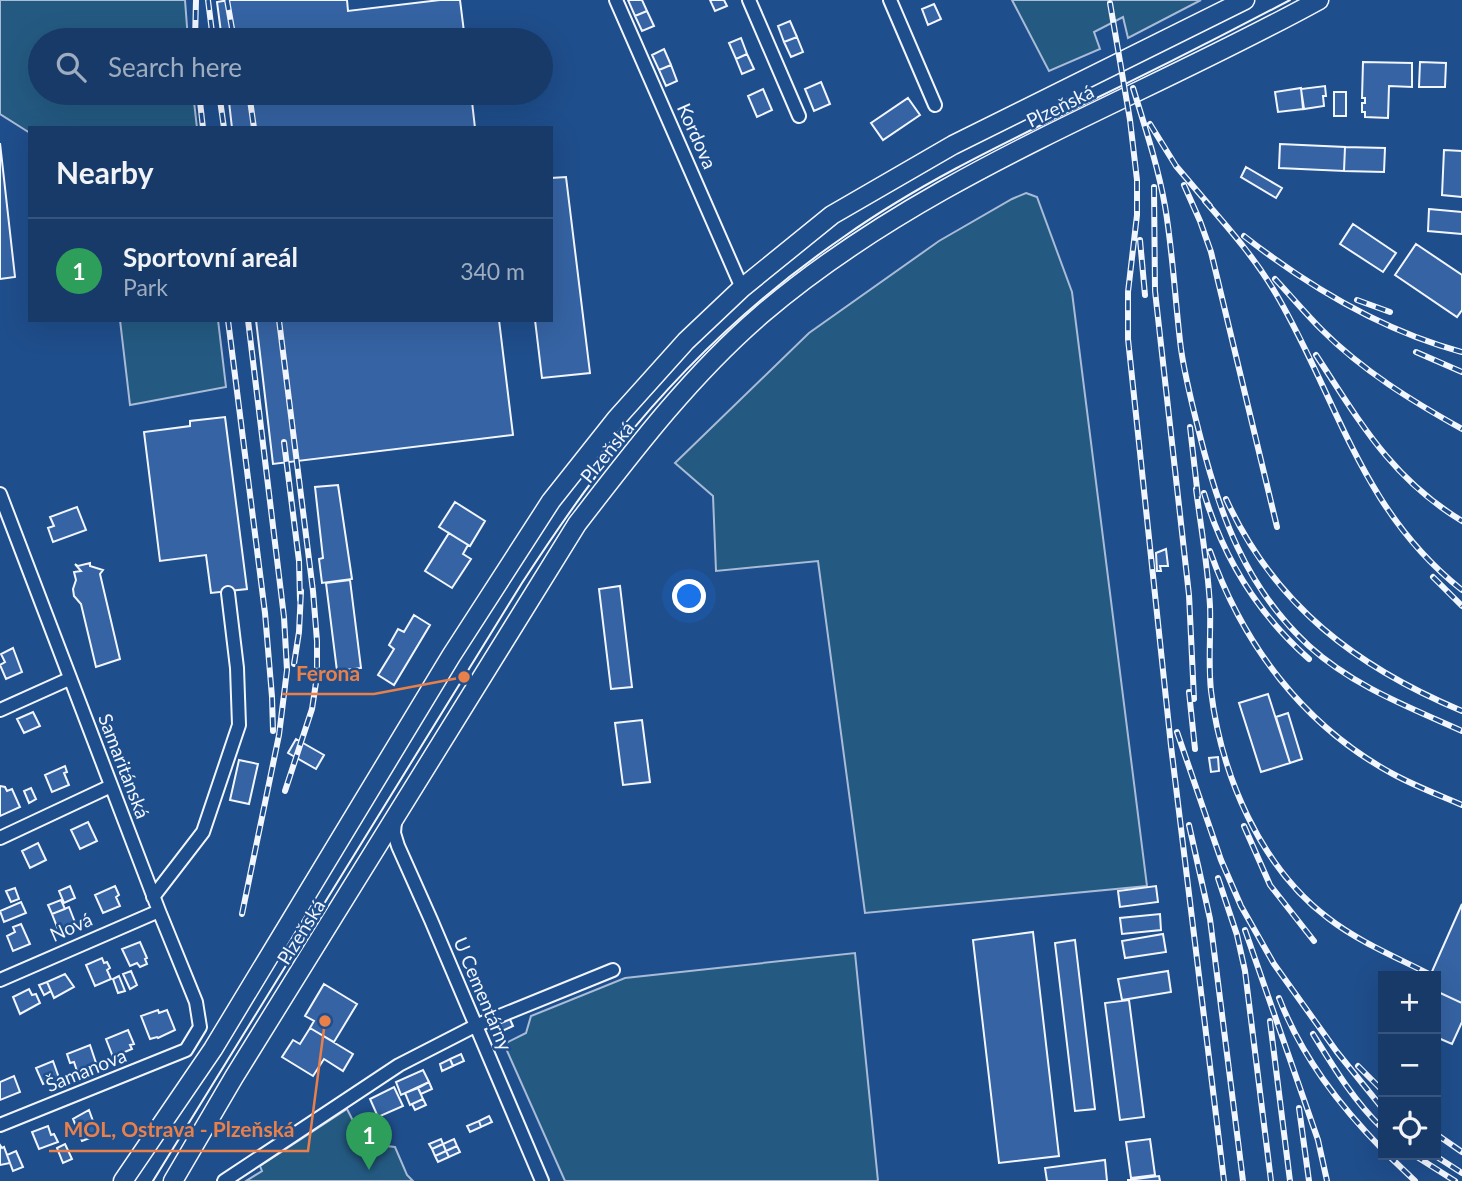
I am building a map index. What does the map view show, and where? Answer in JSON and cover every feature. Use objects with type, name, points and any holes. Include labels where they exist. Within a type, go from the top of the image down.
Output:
[{"type":"main road","name":"Plzeňská","points":[[123,1181],[213,1048],[451,656],[551,501],[616,419],[669,360],[742,288],[832,215],[953,145],[1245,0]]},
{"type":"main road","name":"Plzeňská","points":[[173,1181],[234,1077],[577,524],[640,442],[703,372],[763,314],[851,247],[967,175],[1315,2]]},
{"type":"street","name":"Kordova","points":[[616,0],[742,288]]},
{"type":"street","points":[[749,0],[799,116]]},
{"type":"street","points":[[890,0],[935,105]]},
{"type":"street","points":[[1315,2],[1332,0]]},
{"type":"street","name":"Samaritánská","points":[[0,494],[153,897],[197,1002],[200,1027],[186,1050]]},
{"type":"street","points":[[153,897],[203,832],[239,725],[237,667],[228,593]]},
{"type":"street","points":[[0,710],[69,679]]},
{"type":"street","points":[[0,838],[111,786]]},
{"type":"street","name":"U Cementárny","points":[[395,821],[397,846],[542,1181]]},
{"type":"street","name":"Nová","points":[[0,980],[159,911]]},
{"type":"street","points":[[224,1181],[399,1065],[475,1026],[613,970]]},
{"type":"street","name":"Šamanova","points":[[0,1125],[186,1050]]},
{"type":"shaded area","points":[[0,0],[185,0],[187,28],[28,28],[28,105],[194,105],[197,126],[28,126],[28,132],[0,114]]},
{"type":"shaded area","points":[[1012,0],[1201,0],[1128,38],[1123,17],[1094,32],[1100,49],[1049,71]]},
{"type":"shaded area","points":[[1026,193],[1037,197],[1072,292],[1147,886],[865,913],[818,561],[716,571],[713,496],[675,463],[809,333],[939,241]]},
{"type":"shaded area","points":[[120,322],[218,322],[226,387],[130,405]]},
{"type":"shaded area","points":[[855,953],[878,1181],[565,1181],[504,1044],[526,1033],[531,1016],[625,978]]},
{"type":"shaded area","points":[[347,1109],[360,1132],[370,1141],[395,1147],[407,1175],[413,1181],[246,1181],[262,1171],[260,1166]]},
{"type":"building","points":[[347,0],[348,11],[460,0],[464,28],[220,28],[217,2]]},
{"type":"building","points":[[628,0],[642,0],[647,11],[635,16]]},
{"type":"building","points":[[710,0],[724,0],[727,6],[715,11]]},
{"type":"building","points":[[934,4],[941,19],[928,25],[922,9]]},
{"type":"building","points":[[647,11],[654,26],[642,31],[635,16]]},
{"type":"building","points":[[790,21],[797,37],[784,42],[778,26]]},
{"type":"building","points":[[797,37],[803,52],[791,57],[784,42]]},
{"type":"building","points":[[741,38],[747,54],[736,59],[729,43]]},
{"type":"building","points":[[664,49],[671,65],[659,70],[652,55]]},
{"type":"building","points":[[747,54],[754,69],[742,74],[736,59]]},
{"type":"building","points":[[1363,62],[1412,63],[1412,87],[1389,86],[1388,118],[1365,117],[1365,112],[1362,112],[1362,103],[1365,103],[1365,98],[1362,98]]},
{"type":"building","points":[[1420,62],[1446,63],[1445,87],[1419,87]]},
{"type":"building","points":[[671,65],[677,81],[666,86],[659,70]]},
{"type":"building","points":[[821,82],[830,104],[814,111],[805,89]]},
{"type":"building","points":[[1325,86],[1324,106],[1304,109],[1301,89]]},
{"type":"building","points":[[1301,88],[1303,109],[1278,112],[1275,92]]},
{"type":"building","points":[[763,89],[772,110],[757,117],[748,96]]},
{"type":"building","points":[[1334,92],[1346,92],[1346,116],[1334,116]]},
{"type":"building","points":[[908,98],[920,115],[883,140],[871,123]]},
{"type":"building","points":[[229,105],[472,105],[475,126],[232,126]]},
{"type":"building","points":[[0,143],[15,277],[0,279]]},
{"type":"building","points":[[1280,144],[1345,147],[1344,171],[1279,168]]},
{"type":"building","points":[[1345,147],[1385,148],[1384,172],[1344,171]]},
{"type":"building","points":[[1444,150],[1462,151],[1462,197],[1442,195]]},
{"type":"building","points":[[1246,167],[1282,188],[1276,198],[1241,177]]},
{"type":"building","points":[[566,177],[590,373],[542,378],[535,322],[553,322],[553,178]]},
{"type":"building","points":[[1429,209],[1462,212],[1462,234],[1428,231]]},
{"type":"building","points":[[1353,224],[1396,253],[1383,272],[1340,244]]},
{"type":"building","points":[[1416,244],[1462,275],[1462,310],[1457,317],[1395,275]]},
{"type":"building","points":[[256,322],[499,322],[513,435],[273,464]]},
{"type":"building","points":[[225,417],[247,589],[211,593],[206,555],[160,561],[144,432],[190,426],[190,421]]},
{"type":"building","points":[[338,485],[352,579],[322,583],[319,559],[323,558],[315,487]]},
{"type":"building","points":[[455,502],[485,521],[470,546],[439,527]]},
{"type":"building","points":[[77,507],[86,530],[53,542],[48,528],[54,526],[50,517]]},
{"type":"building","points":[[449,533],[468,545],[463,554],[471,559],[452,588],[425,571]]},
{"type":"building","points":[[1166,549],[1168,566],[1160,566],[1161,571],[1157,571],[1156,553]]},
{"type":"building","points":[[90,563],[90,566],[103,570],[100,574],[120,659],[96,667],[81,604],[74,596],[73,589],[76,580],[74,572],[81,571],[75,564],[78,566]]},
{"type":"building","points":[[350,580],[361,668],[337,671],[326,583]]},
{"type":"building","points":[[620,586],[632,687],[611,689],[599,589]]},
{"type":"building","points":[[414,615],[430,625],[394,685],[378,675],[394,649],[389,645],[398,629],[404,632]]},
{"type":"building","points":[[13,648],[22,672],[6,679],[0,665],[5,662],[1,654]]},
{"type":"building","points":[[1268,694],[1290,763],[1261,772],[1239,703]]},
{"type":"building","points":[[33,712],[40,726],[24,733],[17,719]]},
{"type":"building","points":[[1288,713],[1302,759],[1290,763],[1276,717]]},
{"type":"building","points":[[642,720],[650,782],[623,785],[615,723]]},
{"type":"building","points":[[296,739],[324,755],[316,769],[288,753]]},
{"type":"building","points":[[1218,757],[1219,771],[1211,772],[1209,758]]},
{"type":"building","points":[[239,760],[258,764],[249,804],[230,800]]},
{"type":"building","points":[[65,766],[67,772],[64,773],[69,785],[52,792],[45,775]]},
{"type":"building","points":[[0,786],[7,791],[12,789],[20,807],[0,816]]},
{"type":"building","points":[[31,788],[36,799],[29,803],[24,791]]},
{"type":"building","points":[[88,822],[97,841],[80,849],[71,830]]},
{"type":"building","points":[[38,843],[46,860],[30,868],[22,851]]},
{"type":"building","points":[[70,886],[75,898],[64,903],[59,891]]},
{"type":"building","points":[[115,886],[120,906],[103,913],[95,895]]},
{"type":"building","points":[[1156,886],[1158,902],[1120,907],[1118,891]]},
{"type":"building","points":[[15,888],[19,899],[11,902],[6,891]]},
{"type":"building","points":[[61,900],[65,909],[52,914],[48,905]]},
{"type":"building","points":[[21,902],[26,913],[4,922],[0,911]]},
{"type":"building","points":[[1462,904],[1462,1003],[1441,993],[1441,971],[1432,971]]},
{"type":"building","points":[[69,907],[76,925],[59,932],[52,914]]},
{"type":"building","points":[[1160,914],[1161,930],[1122,934],[1120,918]]},
{"type":"building","points":[[21,924],[30,944],[13,951],[7,936],[15,932],[13,927]]},
{"type":"building","points":[[1033,932],[1059,1156],[999,1163],[973,940]]},
{"type":"building","points":[[1163,934],[1166,952],[1125,958],[1122,941]]},
{"type":"building","points":[[1075,940],[1095,1109],[1075,1111],[1055,943]]},
{"type":"building","points":[[140,942],[147,964],[140,967],[137,963],[130,966],[122,949]]},
{"type":"building","points":[[102,958],[110,968],[107,970],[111,979],[95,986],[86,965]]},
{"type":"building","points":[[131,971],[137,985],[130,989],[123,974]]},
{"type":"building","points":[[1168,971],[1171,992],[1122,1000],[1118,979]]},
{"type":"building","points":[[65,974],[74,987],[54,998],[47,982]]},
{"type":"building","points":[[119,976],[125,991],[118,993],[113,979]]},
{"type":"building","points":[[47,982],[51,991],[44,995],[39,985]]},
{"type":"building","points":[[324,984],[357,1004],[334,1042],[310,1028],[314,1021],[305,1016]]},
{"type":"building","points":[[29,989],[32,995],[36,994],[40,1003],[20,1014],[13,997]]},
{"type":"building","points":[[1441,993],[1462,1003],[1462,1022],[1452,1044],[1441,1039]]},
{"type":"building","points":[[1129,1000],[1144,1117],[1120,1120],[1105,1003]]},
{"type":"building","points":[[158,1010],[159,1013],[167,1010],[175,1030],[150,1039],[141,1016]]},
{"type":"building","points":[[508,1015],[513,1026],[500,1032],[495,1021]]},
{"type":"building","points":[[310,1028],[353,1054],[343,1071],[324,1059],[313,1076],[282,1057],[293,1040],[300,1044]]},
{"type":"building","points":[[128,1030],[134,1044],[130,1045],[132,1049],[113,1057],[106,1039]]},
{"type":"building","points":[[90,1045],[96,1063],[77,1071],[67,1054]]},
{"type":"building","points":[[461,1054],[464,1061],[453,1066],[450,1059]]},
{"type":"building","points":[[450,1059],[453,1066],[442,1071],[440,1064]]},
{"type":"building","points":[[53,1061],[59,1078],[43,1084],[36,1068]]},
{"type":"building","points":[[423,1070],[429,1082],[401,1095],[396,1082]]},
{"type":"building","points":[[14,1076],[20,1092],[0,1100],[0,1082]]},
{"type":"building","points":[[429,1082],[432,1089],[421,1094],[418,1088]]},
{"type":"building","points":[[394,1087],[403,1106],[378,1117],[370,1099]]},
{"type":"building","points":[[418,1088],[423,1099],[410,1105],[405,1093]]},
{"type":"building","points":[[423,1099],[426,1105],[415,1110],[412,1104]]},
{"type":"building","points":[[89,1110],[98,1135],[82,1141],[73,1119]]},
{"type":"building","points":[[489,1116],[492,1122],[481,1127],[479,1121]]},
{"type":"building","points":[[479,1121],[481,1127],[470,1132],[467,1126]]},
{"type":"building","points":[[48,1126],[51,1135],[54,1134],[58,1142],[39,1149],[32,1132]]},
{"type":"building","points":[[441,1139],[443,1144],[432,1149],[429,1144]]},
{"type":"building","points":[[454,1139],[457,1146],[446,1151],[443,1144]]},
{"type":"building","points":[[1150,1139],[1155,1175],[1131,1178],[1126,1142]]},
{"type":"building","points":[[65,1144],[72,1159],[63,1163],[57,1148]]},
{"type":"building","points":[[443,1144],[446,1151],[435,1156],[432,1149]]},
{"type":"building","points":[[0,1145],[4,1147],[10,1163],[0,1165]]},
{"type":"building","points":[[457,1146],[460,1152],[449,1157],[446,1151]]},
{"type":"building","points":[[16,1151],[23,1167],[13,1171],[7,1155]]},
{"type":"building","points":[[446,1151],[449,1157],[438,1162],[435,1156]]},
{"type":"building","points":[[1105,1160],[1107,1181],[1047,1181],[1045,1168]]},
{"type":"building","points":[[1159,1176],[1160,1181],[1128,1181],[1128,1180]]},
{"type":"tram line","points":[[153,1181],[533,566],[604,465],[668,389],[723,334],[782,283],[845,236],[899,201],[985,153],[1290,0]]},
{"type":"railway","points":[[195,28],[196,0]]},
{"type":"railway","points":[[208,0],[212,28]]},
{"type":"railway","points":[[227,0],[232,28]]},
{"type":"railway","points":[[1110,3],[1130,120],[1137,180],[1137,215],[1128,292],[1128,339],[1171,746],[1224,1181]]},
{"type":"railway","points":[[1133,88],[1155,161],[1165,206],[1181,349],[1189,390],[1216,491],[1251,574],[1287,623],[1326,660],[1382,694],[1462,731]]},
{"type":"railway","points":[[200,105],[203,126]]},
{"type":"railway","points":[[221,105],[224,126]]},
{"type":"railway","points":[[251,105],[254,126]]},
{"type":"railway","points":[[1150,124],[1176,166],[1210,206]]},
{"type":"railway","points":[[1184,185],[1211,252],[1277,527]]},
{"type":"railway","points":[[1154,187],[1155,291],[1189,595],[1194,699]]},
{"type":"railway","points":[[1205,201],[1271,285],[1376,491],[1400,526],[1428,559],[1462,590]]},
{"type":"railway","points":[[1244,236],[1347,305],[1404,332],[1462,352]]},
{"type":"railway","points":[[1140,240],[1145,295]]},
{"type":"railway","points":[[1275,279],[1322,330],[1354,359],[1407,396],[1462,429]]},
{"type":"railway","points":[[1357,300],[1390,312]]},
{"type":"railway","points":[[228,322],[265,613],[273,731]]},
{"type":"railway","points":[[242,914],[279,735],[287,670],[284,617],[248,322]]},
{"type":"railway","points":[[279,322],[317,641],[317,676],[312,709],[285,791]]},
{"type":"railway","points":[[1416,352],[1462,372]]},
{"type":"railway","points":[[1316,355],[1363,426],[1396,467],[1415,486],[1462,521]]},
{"type":"railway","points":[[1190,427],[1198,497]]},
{"type":"railway","points":[[284,442],[299,561],[300,600]]},
{"type":"railway","points":[[1196,489],[1209,591],[1211,691],[1224,754],[1234,786],[1248,816],[1282,873],[1304,897],[1340,927],[1423,971]]},
{"type":"railway","points":[[1204,493],[1221,540],[1244,583],[1274,623],[1309,659]]},
{"type":"railway","points":[[1226,499],[1246,537],[1269,571],[1323,629],[1388,674],[1462,711]]},
{"type":"railway","points":[[1210,551],[1240,619],[1280,680],[1305,707],[1361,754],[1401,778],[1462,805]]},
{"type":"railway","points":[[1433,577],[1462,606]]},
{"type":"railway","points":[[294,664],[301,591]]},
{"type":"railway","points":[[1189,692],[1195,749]]},
{"type":"railway","points":[[1177,732],[1221,860],[1241,906],[1274,964],[1337,1052],[1378,1103]]},
{"type":"railway","points":[[1189,825],[1210,919],[1243,1181]]},
{"type":"railway","points":[[1244,826],[1270,885],[1314,941]]},
{"type":"railway","points":[[1218,878],[1237,935],[1245,971],[1271,1181]]},
{"type":"railway","points":[[1245,930],[1318,1140],[1327,1181]]},
{"type":"railway","points":[[1279,998],[1310,1060],[1351,1116],[1378,1145]]},
{"type":"railway","points":[[1270,1021],[1290,1181]]},
{"type":"railway","points":[[1313,1034],[1354,1096],[1378,1124]]},
{"type":"railway","points":[[1358,1066],[1378,1086]]},
{"type":"railway","points":[[1299,1108],[1309,1181]]},
{"type":"railway","points":[[1441,1137],[1462,1152]]},
{"type":"railway","points":[[1393,1160],[1415,1181]]},
{"type":"railway","points":[[1422,1160],[1455,1181]]},
{"type":"railway","points":[[1441,1160],[1462,1173]]},
{"type":"place","name":"Ferona","points":[[464,677]]},
{"type":"place","name":"MOL, Ostrava - Plzeňská","points":[[325,1021]]},
{"type":"place","name":"Sportovní areál","points":[[369,1170]]}]
